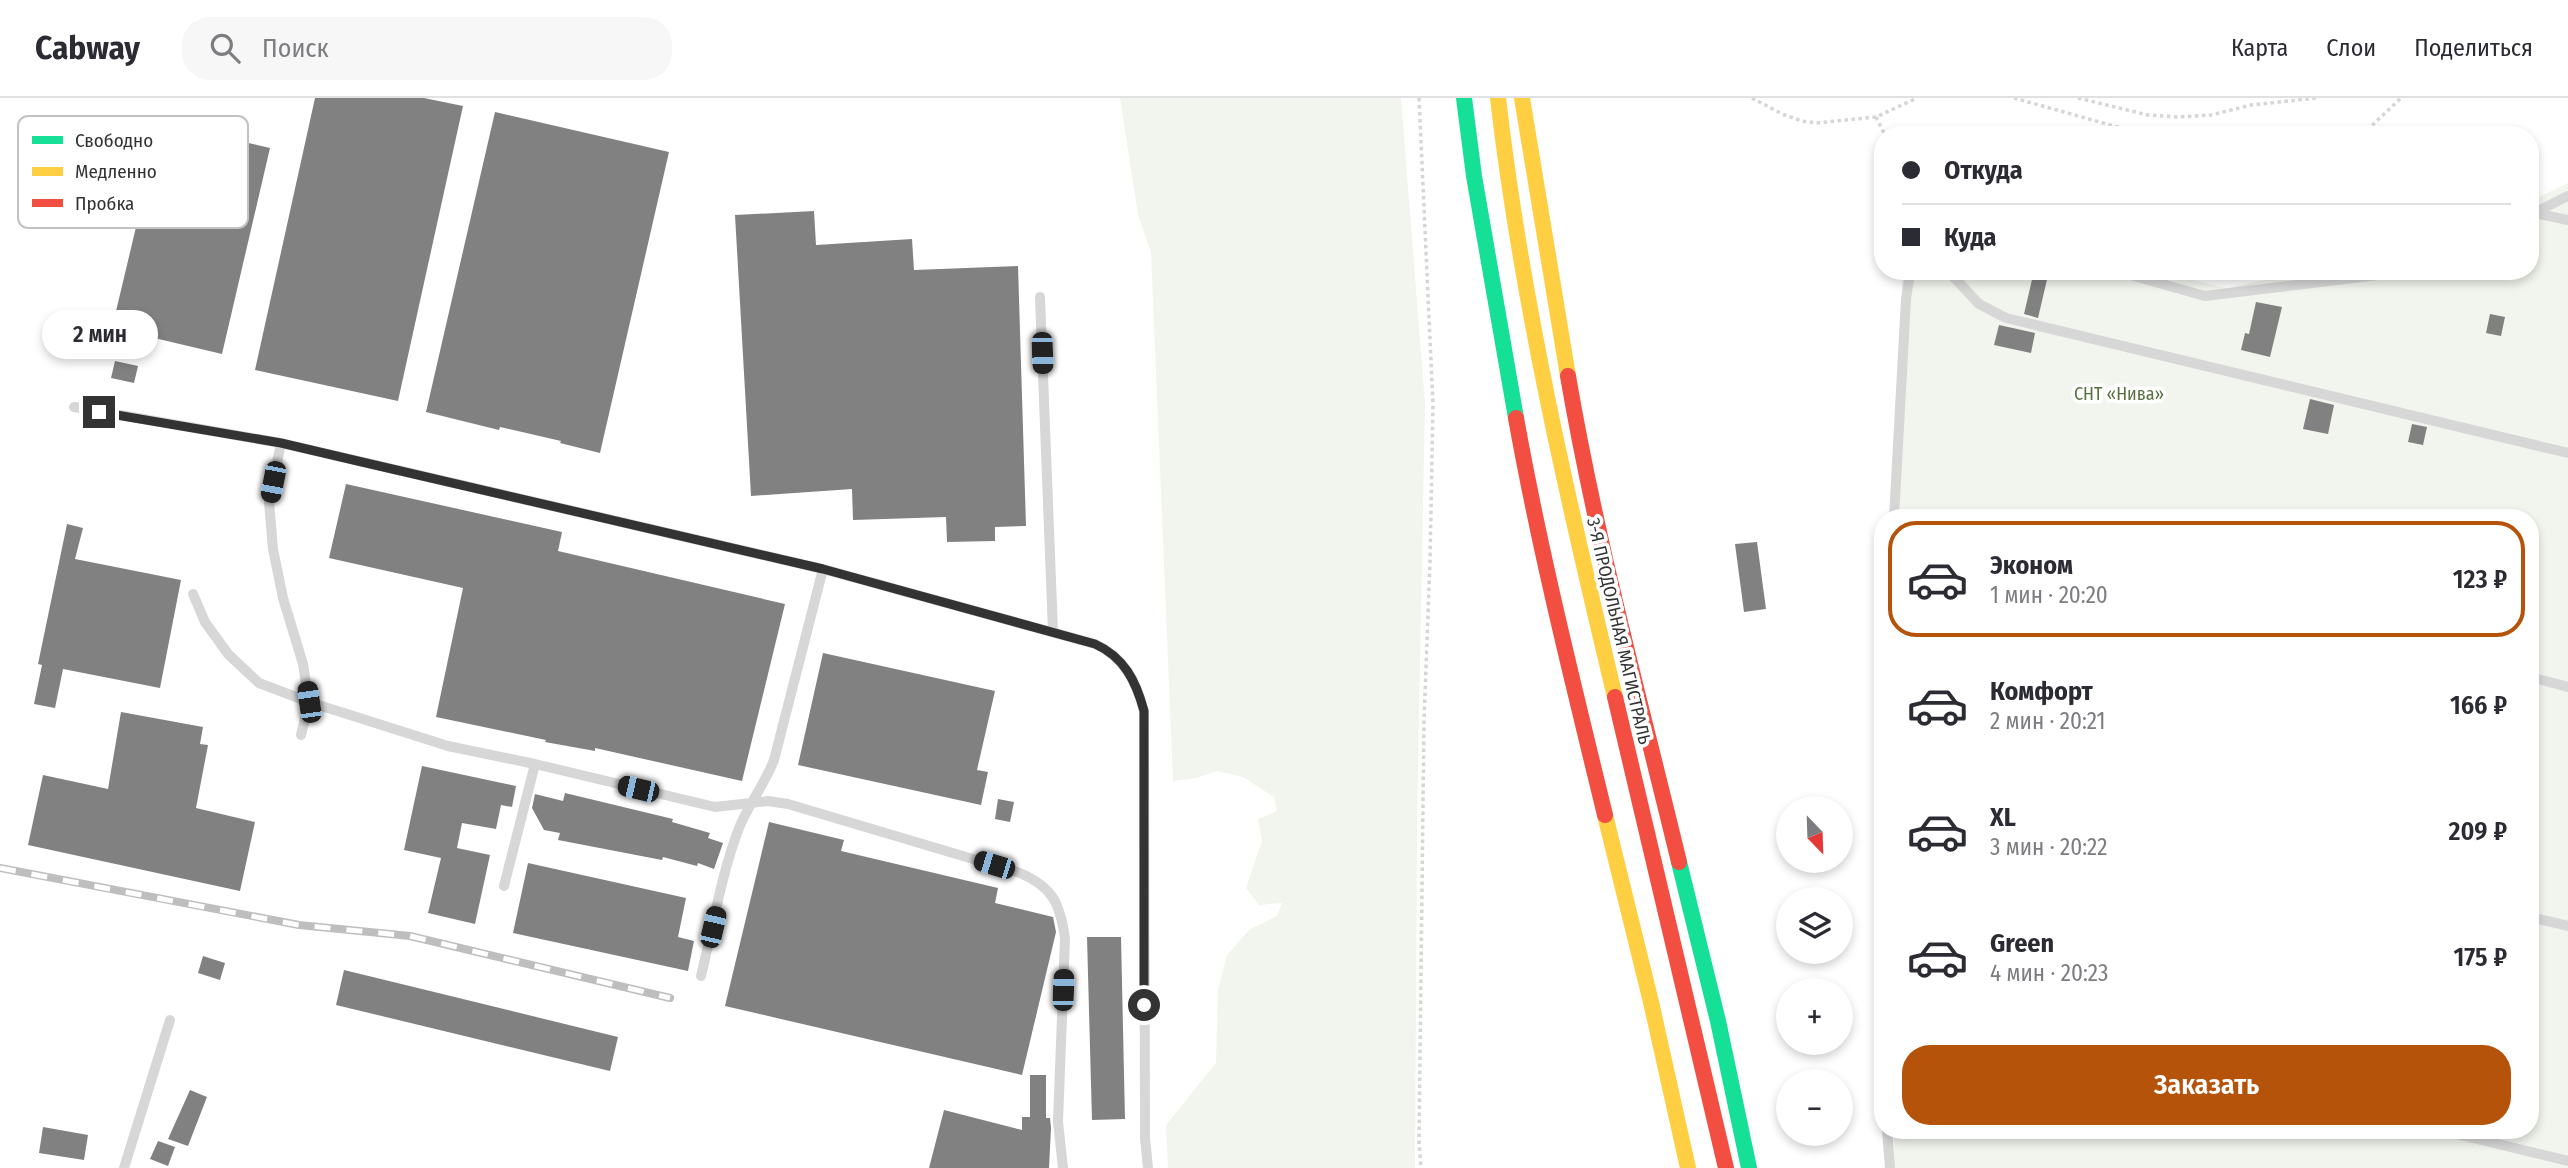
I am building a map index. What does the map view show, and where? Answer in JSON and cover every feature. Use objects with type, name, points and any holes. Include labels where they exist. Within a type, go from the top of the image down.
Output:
[{"type":"main road","points":[[1464,98],[1478,202],[1529,491],[1688,1168]]},
{"type":"main road","name":"3-Я ПРОДОЛЬНАЯ МАГИСТРАЛЬ","points":[[1498,98],[1522,257],[1579,548],[1690,1002],[1726,1168]]},
{"type":"main road","points":[[1522,98],[1580,446],[1632,679],[1718,1021],[1749,1168]]},
{"type":"lane","points":[[2539,211],[2568,197]]},
{"type":"lane","points":[[2539,215],[2568,220]]},
{"type":"lane","points":[[1894,509],[1906,299],[1911,280]]},
{"type":"lane","points":[[1956,280],[1979,304],[2006,318],[2568,453]]},
{"type":"lane","points":[[2148,280],[2205,296],[2337,280]]},
{"type":"lane","points":[[1040,297],[1053,632]]},
{"type":"lane","points":[[74,407],[281,443],[823,569],[1110,650],[1126,666],[1139,692],[1144,711],[1145,1138],[1149,1168]]},
{"type":"lane","points":[[281,443],[269,502],[273,549],[283,598],[303,664],[309,702],[301,735]]},
{"type":"lane","points":[[701,976],[740,825],[767,779],[774,760],[823,569]]},
{"type":"lane","points":[[193,594],[205,622],[228,654],[259,683],[309,702],[448,746],[715,807],[768,801],[800,807],[1036,880],[1050,892],[1062,912],[1065,938],[1058,1122],[1063,1168]]},
{"type":"lane","points":[[2539,679],[2568,687]]},
{"type":"lane","points":[[504,886],[535,764]]},
{"type":"lane","points":[[2539,919],[2568,926]]},
{"type":"lane","points":[[124,1168],[170,1020]]},
{"type":"lane","points":[[1888,1139],[1890,1168]]},
{"type":"lane","points":[[2477,1139],[2568,1161]]},
{"type":"path","points":[[1419,98],[1433,404],[1424,721],[1419,1141],[1421,1168]]},
{"type":"path","points":[[1752,98],[1802,121],[1826,122],[1876,117],[1917,98]]},
{"type":"path","points":[[2014,98],[2117,126]]},
{"type":"path","points":[[2078,98],[2148,115],[2178,117],[2211,115],[2251,105],[2316,98]]},
{"type":"path","points":[[2372,126],[2402,98]]},
{"type":"path","points":[[1876,117],[1880,126]]},
{"type":"green space","points":[[1120,98],[1401,98],[1425,403],[1417,820],[1415,1168],[1168,1168],[1166,1125],[1216,1063],[1218,990],[1227,955],[1249,930],[1277,916],[1282,903],[1259,905],[1246,888],[1262,841],[1258,819],[1277,811],[1274,797],[1243,777],[1217,771],[1196,778],[1173,781],[1151,252],[1138,215]]},
{"type":"green space","name":"СНТ «Нива»","points":[[2568,183],[2568,1168],[1893,1168],[1894,1139],[2539,1139],[2539,509],[1900,509],[1902,280],[2194,280],[2226,288],[2266,280],[2539,280],[2539,197]]},
{"type":"building","points":[[315,98],[424,98],[463,106],[398,401],[255,370]]},
{"type":"building","points":[[495,112],[669,152],[600,453],[560,443],[561,441],[500,427],[499,430],[426,412]]},
{"type":"building","points":[[248,143],[270,148],[222,354],[112,328],[136,228],[248,228]]},
{"type":"building","points":[[814,211],[816,245],[912,239],[914,270],[1018,266],[1026,526],[995,527],[995,541],[947,542],[946,517],[853,520],[852,489],[751,496],[735,215]]},
{"type":"building","points":[[2032,280],[2047,280],[2038,318],[2024,314]]},
{"type":"building","points":[[2256,302],[2282,307],[2270,357],[2241,350],[2245,333],[2249,334]]},
{"type":"building","points":[[2490,314],[2505,317],[2501,336],[2486,333]]},
{"type":"building","points":[[1999,325],[2035,333],[2031,353],[1994,345]]},
{"type":"building","points":[[115,361],[138,366],[134,383],[111,378]]},
{"type":"building","points":[[2310,399],[2334,405],[2328,434],[2303,429]]},
{"type":"building","points":[[2412,424],[2427,427],[2423,445],[2408,442]]},
{"type":"building","points":[[346,484],[562,532],[558,551],[785,604],[742,781],[595,748],[595,751],[545,742],[546,740],[436,717],[463,588],[329,558]]},
{"type":"building","points":[[67,524],[83,528],[75,559],[181,580],[160,688],[63,669],[55,708],[34,704],[42,665],[38,664]]},
{"type":"building","points":[[1757,542],[1766,609],[1744,612],[1735,544]]},
{"type":"building","points":[[823,653],[995,691],[977,770],[988,772],[981,805],[798,765]]},
{"type":"building","points":[[121,712],[203,727],[200,744],[208,745],[196,808],[255,822],[240,891],[28,845],[43,775],[108,789]]},
{"type":"building","points":[[422,766],[516,786],[512,807],[501,805],[496,829],[462,823],[457,848],[490,855],[475,924],[428,913],[441,858],[404,850]]},
{"type":"building","points":[[565,793],[673,819],[672,822],[710,833],[708,838],[723,843],[714,869],[698,863],[697,866],[663,857],[662,860],[558,840],[560,833],[544,830],[532,808],[535,794],[563,801]]},
{"type":"building","points":[[998,799],[1014,802],[1010,822],[995,819]]},
{"type":"building","points":[[769,822],[844,840],[841,851],[998,888],[995,903],[1053,917],[1056,932],[1022,1075],[725,1006]]},
{"type":"building","points":[[528,863],[686,898],[678,937],[694,941],[688,971],[513,933]]},
{"type":"building","points":[[1087,937],[1121,937],[1125,1119],[1092,1120]]},
{"type":"building","points":[[203,956],[225,963],[220,980],[198,973]]},
{"type":"building","points":[[344,970],[618,1037],[610,1071],[336,1005]]},
{"type":"building","points":[[1030,1075],[1046,1075],[1046,1118],[1050,1118],[1051,1128],[1049,1168],[929,1168],[944,1110],[1022,1130],[1022,1117],[1030,1117]]},
{"type":"building","points":[[190,1090],[207,1097],[188,1146],[168,1139]]},
{"type":"building","points":[[43,1127],[88,1135],[84,1160],[39,1153]]},
{"type":"building","points":[[158,1141],[175,1147],[168,1166],[150,1159]]},
{"type":"railway","points":[[0,868],[299,925],[410,936],[670,998]]},
{"type":"traffic: fast","points":[[1464,98],[1474,176],[1516,418]]},
{"type":"traffic: fast","points":[[1679,862],[1718,1021],[1749,1168]]},
{"type":"traffic: slow","points":[[1498,98],[1519,248],[1533,324],[1563,474],[1615,697]]},
{"type":"traffic: slow","points":[[1522,98],[1568,376]]},
{"type":"traffic: slow","points":[[1605,815],[1688,1168]]},
{"type":"traffic: jam","points":[[1568,376],[1605,559],[1679,862]]},
{"type":"traffic: jam","points":[[1516,418],[1546,568],[1605,815]]},
{"type":"traffic: jam","points":[[1615,697],[1726,1168]]},
{"type":"route","points":[[99,412],[281,443],[823,569],[1110,650],[1126,666],[1139,692],[1144,711],[1144,1005]]}]
